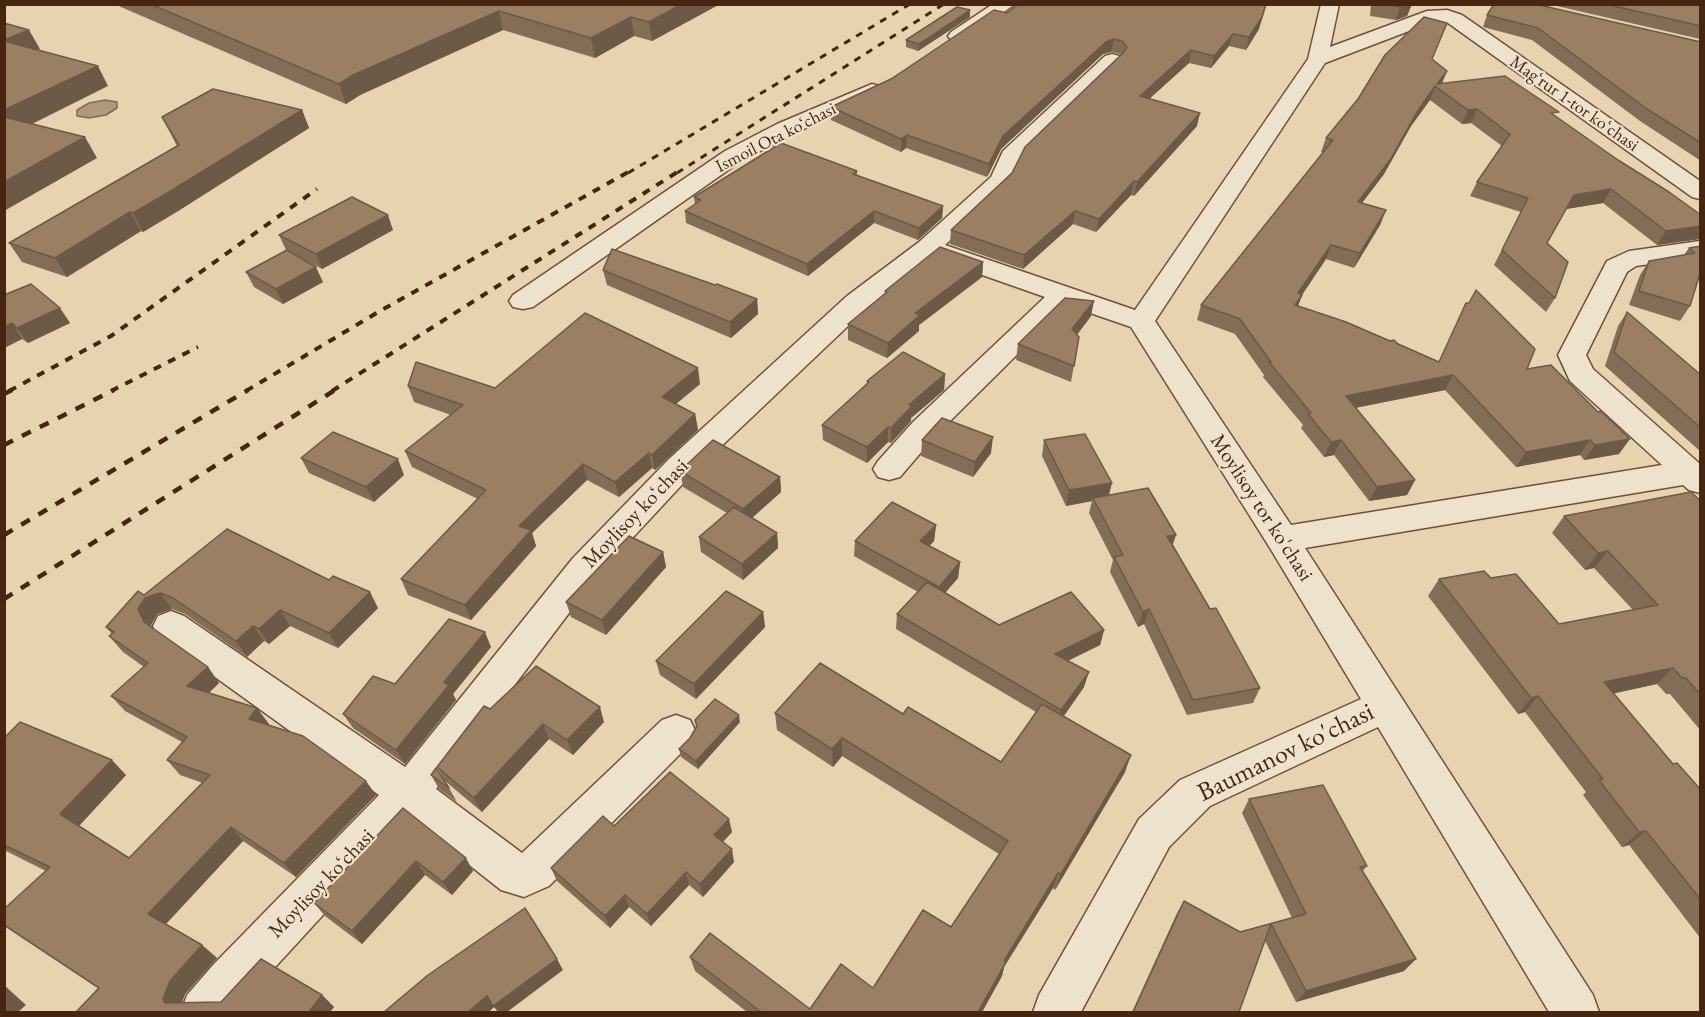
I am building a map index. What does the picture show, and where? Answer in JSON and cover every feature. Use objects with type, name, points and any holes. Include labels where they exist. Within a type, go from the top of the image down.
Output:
[{"type":"street","points":[[939,48],[1006,4]]},
{"type":"street","points":[[928,247],[1141,321],[1318,59],[1330,4]]},
{"type":"street","name":"Magʻrur 1-tor koʻchasi","points":[[1318,59],[1428,17],[1447,16],[1701,192]]},
{"type":"street","name":"Moylisoy koʻchasi","points":[[204,1012],[229,981],[409,793],[585,567],[680,466],[857,302],[928,247],[1001,180],[1011,156],[1112,60]]},
{"type":"street","name":"Ismoil Ota koʻchasi","points":[[523,301],[733,156],[892,79]]},
{"type":"street","points":[[1695,477],[1580,374],[1572,355],[1616,267],[1629,259],[1701,249]]},
{"type":"street","points":[[889,469],[924,429],[1063,294]]},
{"type":"street","name":"Moylisoy tor ko'chasi","points":[[1141,321],[1282,539],[1576,1012]]},
{"type":"street","points":[[1282,539],[1695,477]]},
{"type":"street","points":[[171,626],[409,793],[516,875],[524,876],[534,871],[676,732]]},
{"type":"street","name":"Baumanov ko'chasi","points":[[1056,1012],[1154,833],[1196,793],[1385,706]]},
{"type":"shaded area","points":[[105,100],[117,102],[117,108],[106,115],[89,118],[77,116],[77,110],[89,103]]},
{"type":"building","points":[[150,4],[682,4],[649,22],[631,17],[591,38],[499,11],[353,75],[339,84]]},
{"type":"building","points":[[1019,4],[1266,4],[1262,17],[1249,37],[1233,34],[1214,56],[1191,50],[1140,96],[1200,113],[1137,182],[1134,181],[1099,219],[1075,211],[1024,255],[951,230],[1012,173],[1025,147],[1123,53],[1127,47],[1122,41],[1114,39],[1106,42],[1003,136],[989,164],[907,135],[901,139],[831,107],[891,79],[994,10],[1007,13]]},
{"type":"building","points":[[1386,4],[1407,4],[1400,7]]},
{"type":"building","points":[[1494,4],[1535,4],[1701,42],[1701,143],[1647,109],[1538,28],[1487,15]]},
{"type":"building","points":[[1605,4],[1701,4],[1701,26]]},
{"type":"building","points":[[957,7],[970,10],[919,44],[906,40]]},
{"type":"building","points":[[1424,17],[1447,23],[1432,59],[1447,71],[1437,84],[1505,76],[1559,112],[1551,113],[1701,215],[1701,226],[1666,231],[1611,189],[1574,195],[1547,243],[1568,262],[1555,298],[1502,250],[1528,198],[1477,182],[1510,134],[1477,109],[1468,110],[1435,86],[1417,112],[1390,160],[1358,202],[1386,210],[1360,253],[1331,245],[1298,293],[1302,295],[1295,305],[1346,322],[1390,341],[1394,340],[1398,344],[1439,362],[1466,303],[1469,303],[1476,290],[1535,349],[1527,369],[1551,365],[1598,412],[1601,411],[1630,439],[1595,445],[1590,440],[1526,452],[1453,375],[1346,396],[1415,480],[1377,487],[1341,440],[1331,442],[1308,414],[1311,413],[1269,362],[1271,362],[1240,319],[1201,305],[1333,140],[1326,138],[1358,99],[1385,55]]},
{"type":"building","points":[[4,23],[29,30],[4,40]]},
{"type":"building","points":[[4,41],[98,66],[4,110]]},
{"type":"building","points":[[213,89],[302,110],[169,192],[133,213],[130,212],[55,258],[9,243],[179,145],[162,117]]},
{"type":"building","points":[[4,117],[85,137],[4,182]]},
{"type":"building","points":[[781,143],[857,171],[853,174],[943,206],[919,228],[874,211],[807,264],[685,211],[701,200],[694,197]]},
{"type":"building","points":[[352,197],[388,215],[316,254],[279,235]]},
{"type":"building","points":[[1701,246],[1701,270],[1690,306],[1639,291],[1649,261],[1695,253],[1689,248]]},
{"type":"building","points":[[940,247],[983,262],[915,313],[920,315],[888,343],[848,324],[887,292],[885,291]]},
{"type":"building","points":[[612,249],[757,299],[730,322],[603,270]]},
{"type":"building","points":[[287,250],[316,267],[276,289],[246,272]]},
{"type":"building","points":[[31,284],[60,308],[17,328],[12,323],[4,327],[4,295]]},
{"type":"building","points":[[1065,298],[1094,301],[1072,329],[1079,337],[1074,366],[1018,344]]},
{"type":"building","points":[[1627,312],[1701,375],[1701,428],[1614,352]]},
{"type":"building","points":[[585,313],[698,368],[662,397],[695,414],[652,455],[649,453],[615,482],[583,464],[519,526],[531,530],[465,605],[401,579],[486,490],[405,451],[463,405],[408,386],[416,362],[495,388]]},
{"type":"building","points":[[903,352],[945,374],[909,405],[912,406],[891,428],[888,427],[867,447],[822,425],[869,382],[867,381]]},
{"type":"building","points":[[942,418],[993,437],[975,462],[922,440]]},
{"type":"building","points":[[333,432],[398,459],[366,487],[301,458]]},
{"type":"building","points":[[1085,434],[1112,483],[1069,490],[1044,440]]},
{"type":"building","points":[[713,440],[780,477],[743,509],[680,471]]},
{"type":"building","points":[[1148,488],[1176,535],[1167,536],[1210,609],[1216,608],[1260,688],[1193,700],[1149,609],[1143,612],[1114,557],[1123,555],[1093,498]]},
{"type":"building","points":[[1691,492],[1701,501],[1701,695],[1686,678],[1682,678],[1673,668],[1604,682],[1673,764],[1677,763],[1701,790],[1701,900],[1646,831],[1639,832],[1599,780],[1603,779],[1538,696],[1531,698],[1439,579],[1484,571],[1491,578],[1516,574],[1559,624],[1658,605],[1608,551],[1598,553],[1564,516]]},
{"type":"building","points":[[892,502],[936,525],[920,541],[960,562],[939,587],[855,541]]},
{"type":"building","points":[[734,507],[777,533],[742,564],[699,537]]},
{"type":"building","points":[[227,529],[329,580],[333,576],[370,592],[329,633],[280,610],[259,629],[253,626],[236,641],[173,598],[160,593],[145,598],[138,609],[144,622],[208,667],[187,686],[257,708],[249,719],[303,736],[366,781],[284,863],[231,827],[148,914],[202,945],[170,981],[163,999],[165,1003],[221,1002],[261,959],[322,995],[309,1012],[76,1012],[99,988],[4,925],[4,909],[50,867],[4,845],[4,738],[20,722],[112,760],[60,814],[129,858],[210,775],[167,760],[187,737],[111,696],[148,663],[109,636],[114,632],[106,627],[138,591],[144,595]]},
{"type":"building","points":[[629,536],[663,552],[602,620],[566,602]]},
{"type":"building","points":[[927,582],[999,625],[1071,592],[1104,630],[1055,654],[1089,672],[1061,710],[897,614]]},
{"type":"building","points":[[726,591],[763,612],[694,684],[656,661]]},
{"type":"building","points":[[449,619],[485,632],[444,682],[449,685],[396,750],[343,714],[373,676],[395,684]]},
{"type":"building","points":[[820,663],[903,714],[908,707],[1001,762],[1042,704],[1131,755],[1061,874],[1058,873],[1004,961],[1006,962],[978,1012],[761,1012],[690,957],[710,933],[810,1009],[841,964],[873,988],[923,910],[951,927],[1008,841],[842,738],[832,749],[775,713]]},
{"type":"building","points":[[536,666],[600,707],[567,740],[543,724],[474,798],[437,767],[484,706],[490,709]]},
{"type":"building","points":[[715,699],[739,715],[696,761],[679,749],[690,738],[697,726],[695,720]]},
{"type":"building","points":[[436,768],[449,788],[431,775]]},
{"type":"building","points":[[670,772],[729,819],[714,835],[732,849],[700,884],[686,872],[647,914],[625,895],[605,916],[551,868],[603,816],[614,826]]},
{"type":"building","points":[[1323,785],[1367,866],[1360,867],[1416,959],[1306,991],[1271,924],[1239,1012],[1133,1012],[1184,901],[1240,932],[1306,914],[1249,799]]},
{"type":"building","points":[[403,808],[466,858],[443,882],[416,861],[352,931],[314,903]]},
{"type":"building","points":[[525,908],[557,959],[493,1006],[487,996],[468,1012],[384,1012],[428,975]]},
{"type":"railway","points":[[628,173],[910,4]]},
{"type":"railway","points":[[677,173],[944,4]]},
{"type":"railway","points":[[246,391],[380,311],[630,171]]},
{"type":"railway","points":[[332,391],[679,171]]},
{"type":"railway","points":[[9,391],[111,336],[317,189]]},
{"type":"railway","points":[[111,391],[198,347]]},
{"type":"railway","points":[[4,394],[12,390]]},
{"type":"railway","points":[[4,445],[114,390]]},
{"type":"railway","points":[[4,535],[248,390]]},
{"type":"railway","points":[[4,599],[335,390]]}]
